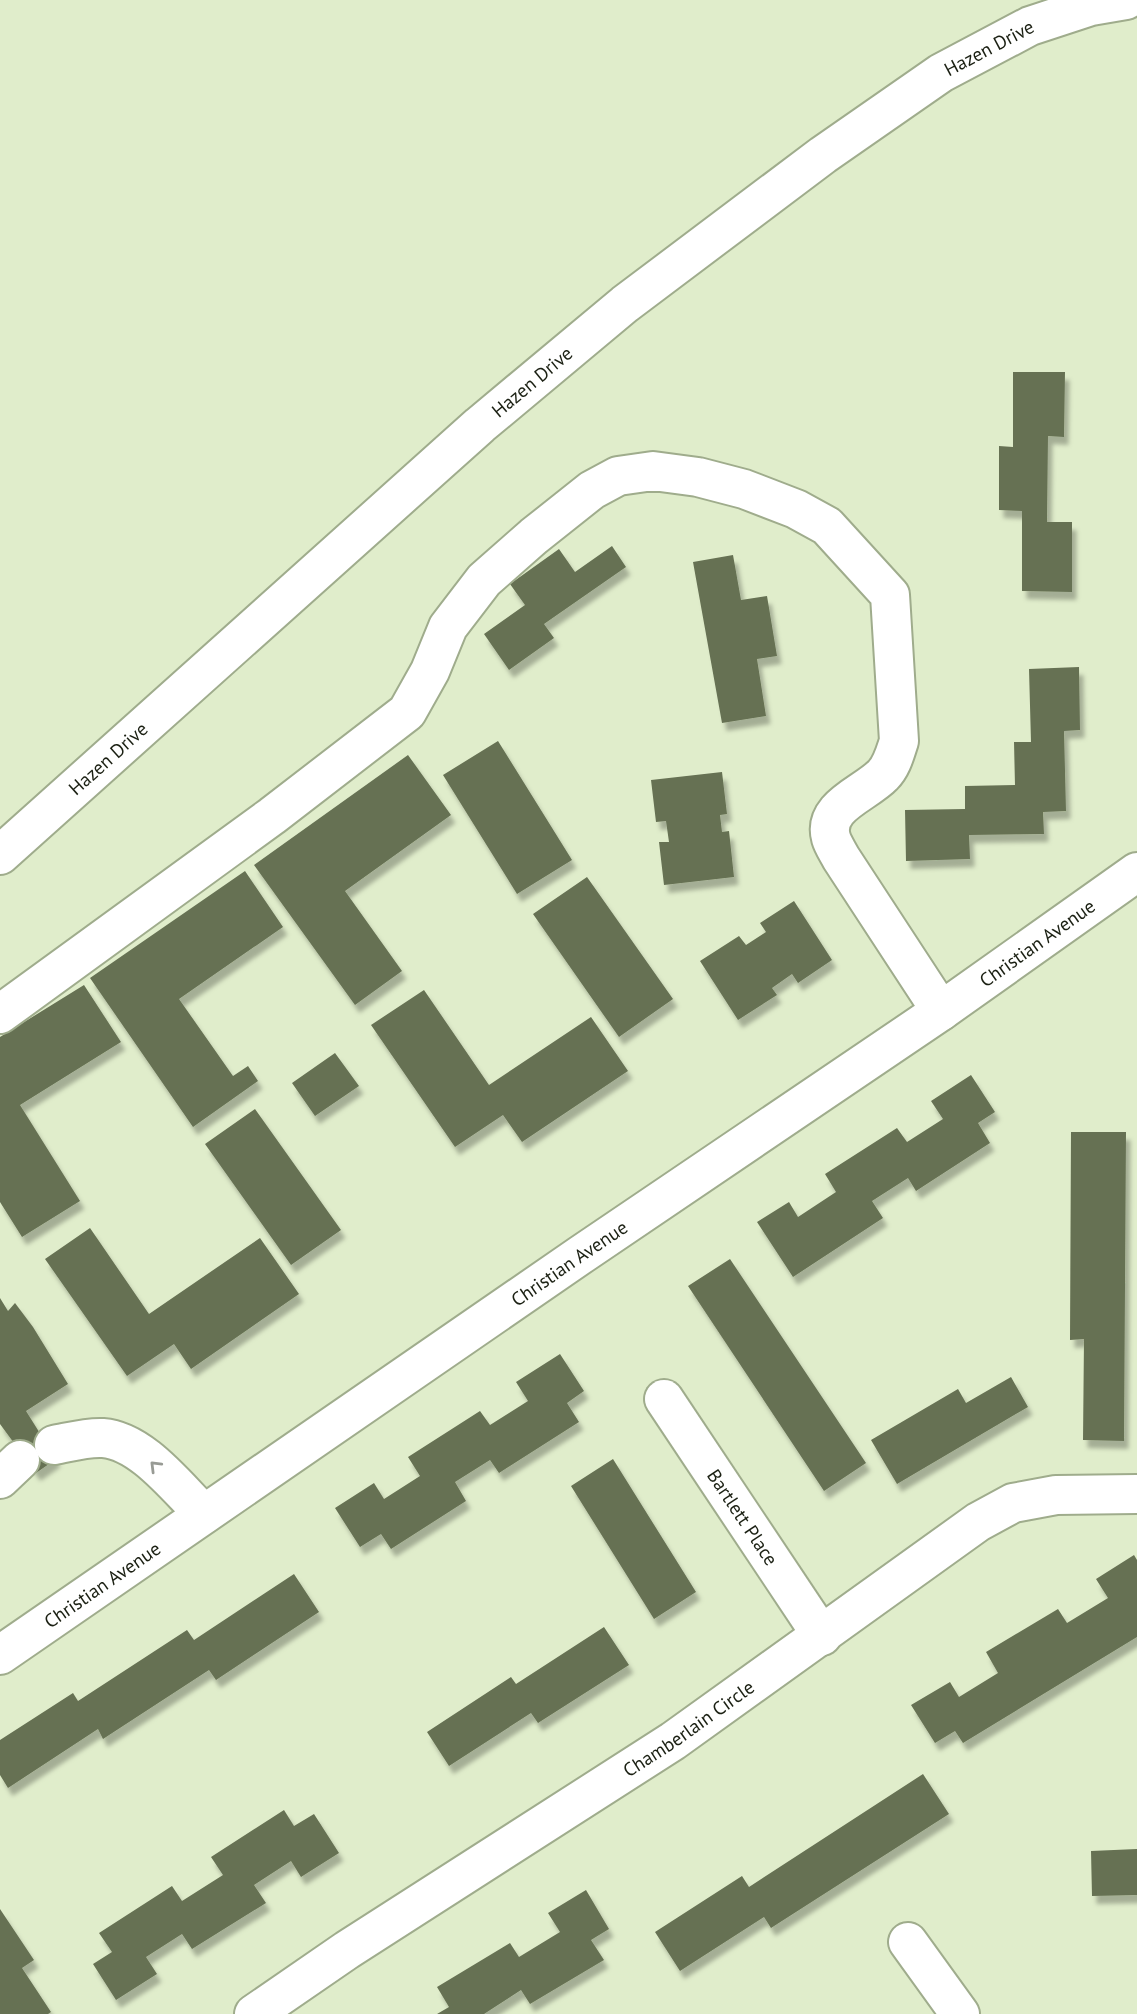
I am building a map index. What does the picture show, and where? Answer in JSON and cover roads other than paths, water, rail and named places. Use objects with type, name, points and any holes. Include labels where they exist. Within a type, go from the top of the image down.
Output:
[{"type":"street","name":"Hazen Drive","points":[[0,855],[480,425],[625,304],[823,155],[941,73],[1030,26],[1091,6],[1126,0]]},
{"type":"street","points":[[0,1014],[272,816],[407,712],[430,671],[448,627],[484,580],[592,490],[618,476],[653,471],[698,477],[744,489],[796,509],[827,526],[890,595],[899,741],[893,760],[883,775],[833,813],[831,838],[841,858],[941,1011]]},
{"type":"street","name":"Christian Avenue","points":[[7,1638],[204,1514],[941,1011],[1137,872]]},
{"type":"street","name":"Bartlett Place","points":[[664,1399],[822,1636]]},
{"type":"street","points":[[54,1445],[100,1437],[121,1440],[140,1452],[204,1514]]},
{"type":"street","name":"Chamberlain Circle","points":[[254,2014],[359,1942],[673,1741],[978,1522],[1013,1503],[1056,1495],[1137,1494]]},
{"type":"street","points":[[908,1942],[960,2014]]}]
